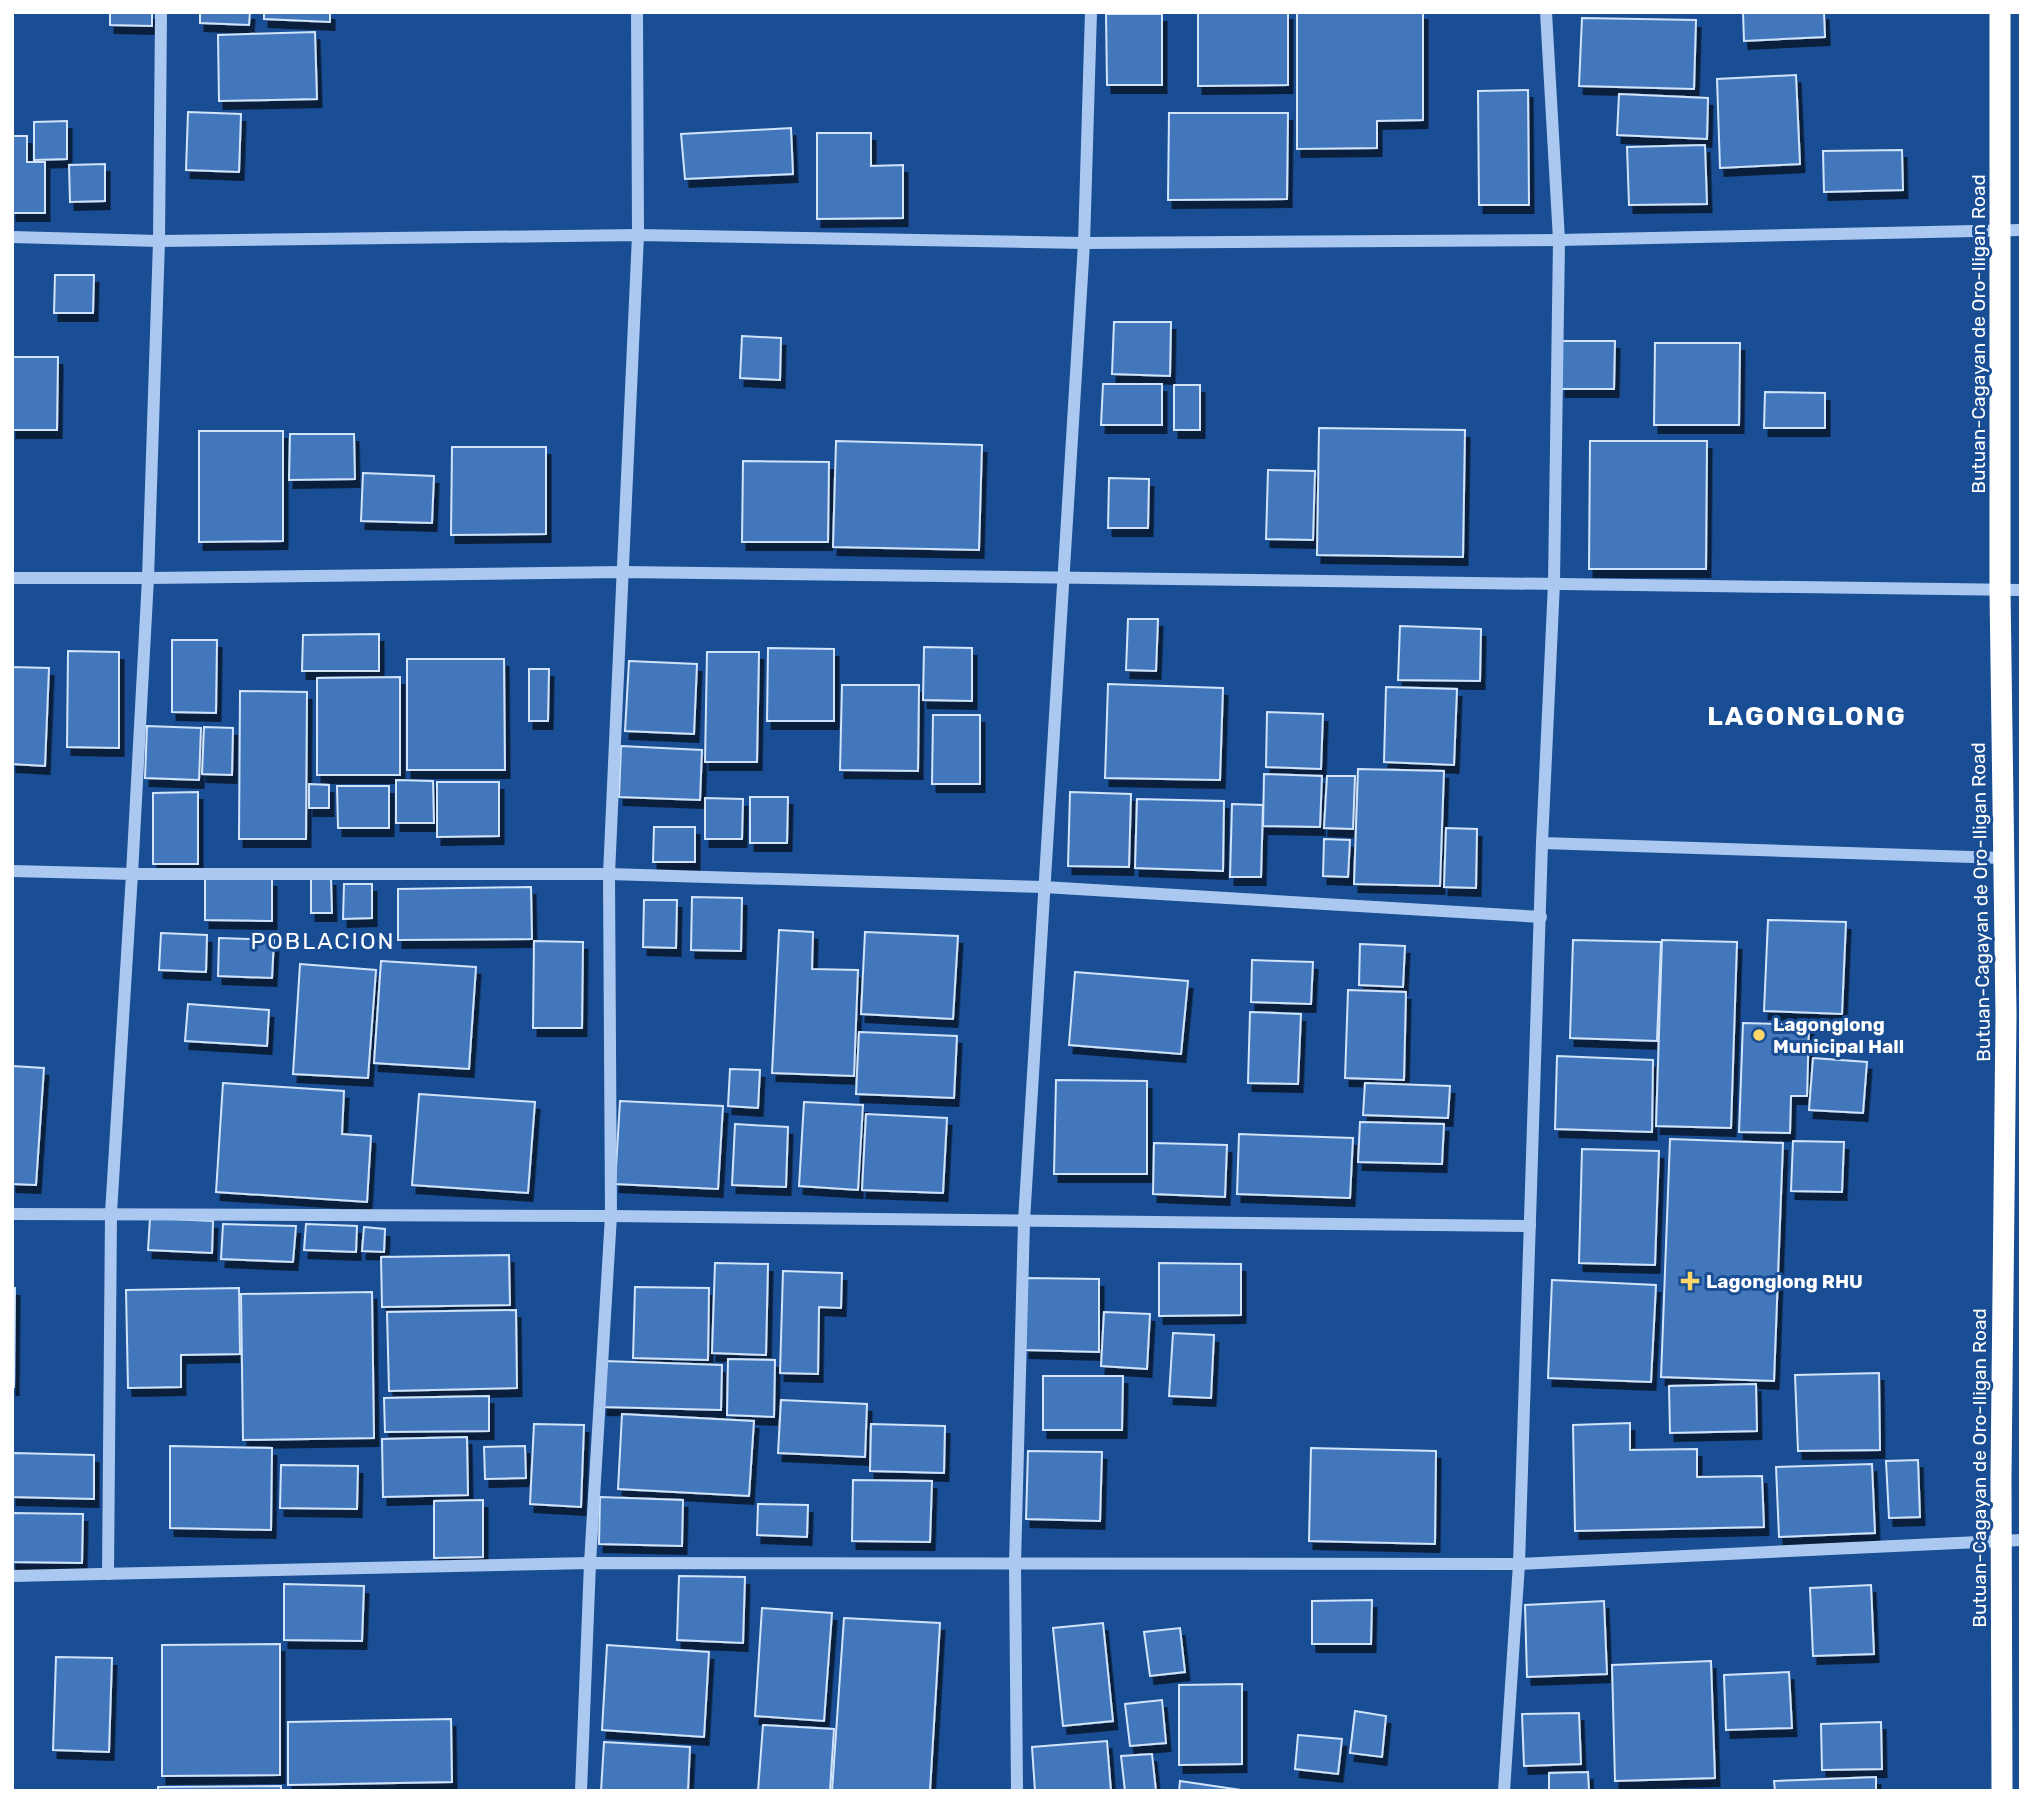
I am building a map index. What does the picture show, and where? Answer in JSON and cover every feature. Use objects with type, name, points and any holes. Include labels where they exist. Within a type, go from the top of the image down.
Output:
[{"type":"highway","name":"Butuan-Cagayan de Oro-Iligan Road","points":[[2000,12],[2011,230],[2010,590],[2003,858],[2011,1540],[2003,1791]]},
{"type":"street","points":[[108,1574],[111,1213],[148,578],[159,241],[161,12]]},
{"type":"street","points":[[581,1791],[590,1563],[611,1216],[609,874],[638,235],[637,12]]},
{"type":"street","points":[[1017,1791],[1016,1564],[1024,1221],[1084,243],[1091,12]]},
{"type":"street","points":[[1504,1791],[1519,1564],[1542,843],[1554,583],[1559,240],[1546,12]]},
{"type":"street","points":[[12,237],[159,241],[638,235],[1084,243],[1559,240],[2011,230]]},
{"type":"street","points":[[12,578],[622,572],[2010,590]]},
{"type":"street","points":[[1542,843],[2003,858]]},
{"type":"street","points":[[12,871],[132,874],[609,874],[1044,887],[1541,917]]},
{"type":"street","points":[[12,1214],[611,1216],[1530,1226]]},
{"type":"street","points":[[12,1576],[590,1563],[1519,1564],[2011,1540]]},
{"type":"building","points":[[110,12],[152,12],[152,26],[110,25]]},
{"type":"building","points":[[200,12],[250,12],[249,25],[200,23]]},
{"type":"building","points":[[264,12],[330,12],[330,22],[264,19]]},
{"type":"building","points":[[1198,12],[1288,12],[1288,85],[1198,86]]},
{"type":"building","points":[[1297,12],[1423,12],[1423,120],[1377,121],[1377,148],[1297,149]]},
{"type":"building","points":[[1743,12],[1824,12],[1825,37],[1744,41]]},
{"type":"building","points":[[1106,14],[1162,14],[1162,85],[1107,85]]},
{"type":"building","points":[[1582,18],[1696,20],[1694,89],[1579,86]]},
{"type":"building","points":[[315,32],[317,99],[219,101],[218,35]]},
{"type":"building","points":[[1796,75],[1800,164],[1720,168],[1717,79]]},
{"type":"building","points":[[1528,90],[1529,205],[1479,205],[1478,91]]},
{"type":"building","points":[[1619,94],[1708,98],[1707,139],[1617,135]]},
{"type":"building","points":[[188,112],[241,114],[239,172],[186,170]]},
{"type":"building","points":[[1169,113],[1288,113],[1287,199],[1168,200]]},
{"type":"building","points":[[67,121],[67,159],[34,160],[34,122]]},
{"type":"building","points":[[791,128],[793,174],[685,179],[681,134]]},
{"type":"building","points":[[817,133],[871,133],[871,166],[903,165],[903,218],[817,219]]},
{"type":"building","points":[[12,136],[27,136],[27,162],[45,162],[45,213],[12,213]]},
{"type":"building","points":[[1705,145],[1707,204],[1629,205],[1627,147]]},
{"type":"building","points":[[1902,150],[1903,190],[1824,192],[1823,151]]},
{"type":"building","points":[[105,164],[105,201],[70,202],[69,165]]},
{"type":"building","points":[[55,275],[94,275],[93,313],[54,313]]},
{"type":"building","points":[[1114,322],[1171,322],[1170,376],[1112,374]]},
{"type":"building","points":[[742,336],[781,338],[780,380],[740,378]]},
{"type":"building","points":[[1561,341],[1615,341],[1614,389],[1561,389]]},
{"type":"building","points":[[1655,343],[1740,343],[1739,425],[1654,425]]},
{"type":"building","points":[[12,357],[58,357],[57,430],[12,430]]},
{"type":"building","points":[[1103,384],[1162,384],[1162,425],[1101,425]]},
{"type":"building","points":[[1174,385],[1200,385],[1200,430],[1174,430]]},
{"type":"building","points":[[1765,392],[1825,393],[1825,428],[1764,428]]},
{"type":"building","points":[[1319,428],[1465,430],[1463,557],[1317,555]]},
{"type":"building","points":[[199,431],[283,431],[283,541],[199,542]]},
{"type":"building","points":[[290,434],[354,434],[355,479],[289,480]]},
{"type":"building","points":[[836,441],[982,445],[979,550],[833,547]]},
{"type":"building","points":[[1590,441],[1707,441],[1706,569],[1589,569]]},
{"type":"building","points":[[452,447],[546,447],[546,534],[451,535]]},
{"type":"building","points":[[743,461],[829,462],[828,542],[742,542]]},
{"type":"building","points":[[1268,470],[1315,471],[1313,540],[1266,539]]},
{"type":"building","points":[[363,473],[434,476],[432,523],[361,521]]},
{"type":"building","points":[[1109,478],[1149,479],[1148,528],[1108,528]]},
{"type":"building","points":[[1128,619],[1158,619],[1156,671],[1126,670]]},
{"type":"building","points":[[1400,626],[1481,629],[1480,681],[1398,680]]},
{"type":"building","points":[[379,634],[379,671],[302,671],[303,635]]},
{"type":"building","points":[[172,640],[217,640],[216,713],[172,712]]},
{"type":"building","points":[[924,647],[972,648],[972,701],[923,700]]},
{"type":"building","points":[[768,648],[834,649],[834,721],[767,721]]},
{"type":"building","points":[[68,651],[119,652],[119,748],[67,747]]},
{"type":"building","points":[[707,652],[759,652],[757,762],[705,762]]},
{"type":"building","points":[[407,659],[504,659],[505,770],[407,770]]},
{"type":"building","points":[[629,661],[697,664],[694,734],[625,731]]},
{"type":"building","points":[[12,667],[49,668],[45,766],[12,764]]},
{"type":"building","points":[[529,669],[549,669],[548,721],[529,721]]},
{"type":"building","points":[[400,677],[400,775],[317,775],[317,678]]},
{"type":"building","points":[[1108,684],[1223,688],[1220,780],[1105,778]]},
{"type":"building","points":[[842,685],[919,685],[918,771],[840,770]]},
{"type":"building","points":[[1386,687],[1457,689],[1454,765],[1384,762]]},
{"type":"building","points":[[240,691],[307,692],[306,839],[239,839]]},
{"type":"building","points":[[1267,712],[1323,714],[1321,769],[1266,767]]},
{"type":"building","points":[[933,715],[980,715],[980,784],[932,784]]},
{"type":"building","points":[[147,726],[201,728],[199,780],[145,778]]},
{"type":"building","points":[[204,727],[233,728],[232,775],[202,774]]},
{"type":"building","points":[[621,746],[702,750],[700,800],[619,797]]},
{"type":"building","points":[[1358,769],[1444,771],[1440,886],[1354,884]]},
{"type":"building","points":[[1264,774],[1322,776],[1320,827],[1263,826]]},
{"type":"building","points":[[1327,776],[1355,776],[1353,829],[1324,828]]},
{"type":"building","points":[[396,780],[433,781],[434,823],[396,823]]},
{"type":"building","points":[[437,782],[499,782],[499,836],[437,837]]},
{"type":"building","points":[[309,784],[329,785],[329,808],[309,808]]},
{"type":"building","points":[[337,786],[389,786],[389,828],[338,828]]},
{"type":"building","points":[[198,792],[198,864],[153,864],[153,793]]},
{"type":"building","points":[[1070,792],[1131,794],[1129,867],[1068,866]]},
{"type":"building","points":[[750,797],[788,797],[787,843],[750,843]]},
{"type":"building","points":[[705,798],[743,799],[742,839],[705,839]]},
{"type":"building","points":[[1137,799],[1224,801],[1223,871],[1135,868]]},
{"type":"building","points":[[1232,804],[1263,805],[1261,877],[1230,877]]},
{"type":"building","points":[[654,827],[695,827],[695,862],[653,862]]},
{"type":"building","points":[[1446,828],[1477,829],[1476,888],[1444,887]]},
{"type":"building","points":[[1324,839],[1350,840],[1348,877],[1323,876]]},
{"type":"building","points":[[311,878],[331,878],[332,913],[311,913]]},
{"type":"building","points":[[205,879],[272,879],[272,921],[205,920]]},
{"type":"building","points":[[344,884],[372,884],[372,918],[343,919]]},
{"type":"building","points":[[531,887],[532,939],[398,940],[398,889]]},
{"type":"building","points":[[692,897],[742,898],[741,951],[691,950]]},
{"type":"building","points":[[644,900],[677,900],[676,948],[643,947]]},
{"type":"building","points":[[1768,920],[1846,922],[1842,1014],[1764,1011]]},
{"type":"building","points":[[779,930],[813,932],[812,969],[858,970],[854,1076],[772,1073]]},
{"type":"building","points":[[865,932],[958,936],[953,1019],[861,1014]]},
{"type":"building","points":[[161,933],[207,935],[206,972],[159,970]]},
{"type":"building","points":[[219,938],[274,940],[272,978],[218,976]]},
{"type":"building","points":[[1573,940],[1661,942],[1657,1041],[1570,1038]]},
{"type":"building","points":[[1662,940],[1737,942],[1731,1128],[1656,1126]]},
{"type":"building","points":[[534,941],[583,942],[582,1028],[533,1028]]},
{"type":"building","points":[[1360,944],[1405,946],[1403,987],[1359,985]]},
{"type":"building","points":[[1252,960],[1313,962],[1311,1004],[1251,1002]]},
{"type":"building","points":[[381,961],[476,967],[469,1069],[374,1063]]},
{"type":"building","points":[[300,964],[376,970],[368,1078],[293,1074]]},
{"type":"building","points":[[1075,972],[1188,981],[1181,1054],[1069,1045]]},
{"type":"building","points":[[1348,990],[1406,992],[1404,1080],[1345,1078]]},
{"type":"building","points":[[188,1004],[269,1010],[267,1046],[185,1041]]},
{"type":"building","points":[[1250,1012],[1301,1014],[1298,1084],[1248,1083]]},
{"type":"building","points":[[1743,1023],[1809,1025],[1807,1096],[1791,1096],[1790,1133],[1739,1132]]},
{"type":"building","points":[[859,1032],[957,1036],[954,1098],[856,1094]]},
{"type":"building","points":[[1557,1056],[1653,1060],[1652,1132],[1555,1129]]},
{"type":"building","points":[[1813,1058],[1867,1062],[1863,1113],[1809,1110]]},
{"type":"building","points":[[12,1066],[44,1068],[36,1185],[12,1184]]},
{"type":"building","points":[[730,1069],[760,1070],[758,1108],[728,1106]]},
{"type":"building","points":[[1056,1080],[1147,1081],[1147,1174],[1054,1174]]},
{"type":"building","points":[[223,1083],[344,1091],[342,1134],[371,1136],[367,1202],[216,1192]]},
{"type":"building","points":[[1365,1083],[1450,1086],[1448,1118],[1363,1115]]},
{"type":"building","points":[[419,1094],[535,1102],[528,1193],[412,1185]]},
{"type":"building","points":[[620,1101],[723,1106],[718,1189],[615,1184]]},
{"type":"building","points":[[804,1102],[863,1105],[858,1190],[799,1186]]},
{"type":"building","points":[[866,1114],[947,1118],[943,1193],[862,1190]]},
{"type":"building","points":[[1360,1122],[1444,1124],[1442,1164],[1358,1162]]},
{"type":"building","points":[[735,1124],[788,1127],[786,1187],[732,1185]]},
{"type":"building","points":[[1239,1134],[1353,1138],[1350,1198],[1237,1194]]},
{"type":"building","points":[[1670,1139],[1783,1143],[1774,1381],[1661,1377]]},
{"type":"building","points":[[1793,1141],[1844,1142],[1842,1192],[1791,1191]]},
{"type":"building","points":[[1154,1143],[1227,1145],[1225,1197],[1153,1194]]},
{"type":"building","points":[[1582,1149],[1659,1151],[1655,1265],[1579,1263]]},
{"type":"building","points":[[150,1218],[213,1221],[212,1253],[148,1250]]},
{"type":"building","points":[[223,1224],[296,1226],[293,1262],[221,1259]]},
{"type":"building","points":[[306,1224],[357,1226],[356,1252],[304,1250]]},
{"type":"building","points":[[364,1227],[385,1229],[384,1252],[362,1251]]},
{"type":"building","points":[[509,1255],[510,1305],[382,1307],[381,1257]]},
{"type":"building","points":[[715,1263],[768,1264],[766,1355],[712,1353]]},
{"type":"building","points":[[1159,1263],[1241,1264],[1241,1315],[1159,1316]]},
{"type":"building","points":[[783,1271],[842,1273],[841,1308],[819,1307],[818,1374],[780,1373]]},
{"type":"building","points":[[1026,1278],[1099,1279],[1099,1352],[1025,1350]]},
{"type":"building","points":[[1552,1280],[1656,1285],[1651,1382],[1548,1378]]},
{"type":"building","points":[[635,1287],[709,1288],[708,1360],[633,1358]]},
{"type":"building","points":[[12,1288],[15,1288],[14,1387],[12,1387]]},
{"type":"building","points":[[239,1288],[240,1354],[181,1355],[181,1387],[128,1388],[126,1290]]},
{"type":"building","points":[[372,1292],[374,1438],[243,1440],[241,1294]]},
{"type":"building","points":[[516,1310],[517,1388],[389,1391],[387,1312]]},
{"type":"building","points":[[1104,1312],[1150,1314],[1147,1369],[1101,1366]]},
{"type":"building","points":[[1173,1333],[1214,1335],[1211,1398],[1169,1396]]},
{"type":"building","points":[[728,1359],[775,1360],[774,1417],[727,1415]]},
{"type":"building","points":[[604,1361],[722,1365],[721,1410],[603,1407]]},
{"type":"building","points":[[1879,1373],[1880,1450],[1798,1451],[1795,1375]]},
{"type":"building","points":[[1043,1376],[1123,1376],[1122,1430],[1043,1430]]},
{"type":"building","points":[[1756,1384],[1757,1431],[1670,1433],[1669,1386]]},
{"type":"building","points":[[489,1396],[489,1431],[385,1432],[384,1398]]},
{"type":"building","points":[[781,1400],[867,1404],[865,1457],[778,1453]]},
{"type":"building","points":[[622,1414],[754,1421],[749,1496],[618,1489]]},
{"type":"building","points":[[1630,1423],[1630,1450],[1697,1449],[1697,1477],[1762,1476],[1764,1527],[1575,1531],[1573,1425]]},
{"type":"building","points":[[534,1424],[584,1425],[581,1507],[530,1504]]},
{"type":"building","points":[[871,1424],[945,1426],[944,1473],[870,1471]]},
{"type":"building","points":[[467,1437],[468,1495],[383,1497],[382,1439]]},
{"type":"building","points":[[170,1446],[272,1448],[271,1530],[170,1528]]},
{"type":"building","points":[[525,1446],[526,1478],[485,1479],[484,1447]]},
{"type":"building","points":[[1311,1448],[1436,1451],[1435,1544],[1309,1541]]},
{"type":"building","points":[[1028,1451],[1102,1452],[1100,1521],[1026,1519]]},
{"type":"building","points":[[13,1453],[94,1455],[94,1499],[12,1497]]},
{"type":"building","points":[[1918,1460],[1920,1517],[1889,1518],[1886,1461]]},
{"type":"building","points":[[1872,1464],[1875,1533],[1779,1537],[1776,1467]]},
{"type":"building","points":[[281,1465],[358,1466],[357,1509],[280,1508]]},
{"type":"building","points":[[853,1480],[932,1481],[930,1542],[852,1541]]},
{"type":"building","points":[[600,1497],[683,1500],[682,1546],[599,1544]]},
{"type":"building","points":[[483,1500],[483,1557],[434,1558],[434,1501]]},
{"type":"building","points":[[758,1504],[808,1505],[807,1537],[757,1535]]},
{"type":"building","points":[[12,1513],[83,1514],[82,1563],[12,1562]]},
{"type":"building","points":[[679,1576],[745,1577],[743,1643],[677,1640]]},
{"type":"building","points":[[284,1584],[364,1586],[362,1641],[284,1640]]},
{"type":"building","points":[[1871,1585],[1874,1654],[1813,1656],[1810,1588]]},
{"type":"building","points":[[1372,1600],[1371,1644],[1312,1644],[1312,1601]]},
{"type":"building","points":[[1604,1601],[1607,1674],[1527,1677],[1525,1605]]},
{"type":"building","points":[[762,1608],[832,1613],[824,1721],[755,1716]]},
{"type":"building","points":[[844,1618],[940,1623],[930,1791],[832,1791]]},
{"type":"building","points":[[1103,1623],[1113,1721],[1063,1726],[1053,1628]]},
{"type":"building","points":[[1180,1628],[1185,1672],[1150,1676],[1144,1632]]},
{"type":"building","points":[[280,1644],[280,1775],[162,1776],[162,1645]]},
{"type":"building","points":[[607,1645],[709,1652],[704,1737],[602,1730]]},
{"type":"building","points":[[56,1657],[112,1658],[109,1752],[53,1750]]},
{"type":"building","points":[[1711,1661],[1715,1778],[1615,1781],[1612,1665]]},
{"type":"building","points":[[1789,1672],[1792,1728],[1726,1730],[1724,1675]]},
{"type":"building","points":[[1242,1684],[1242,1764],[1179,1765],[1179,1685]]},
{"type":"building","points":[[1162,1700],[1166,1743],[1130,1746],[1125,1704]]},
{"type":"building","points":[[1355,1711],[1386,1716],[1382,1757],[1350,1753]]},
{"type":"building","points":[[1579,1713],[1581,1764],[1524,1766],[1522,1714]]},
{"type":"building","points":[[451,1719],[452,1782],[288,1785],[288,1722]]},
{"type":"building","points":[[1881,1722],[1882,1769],[1822,1770],[1821,1724]]},
{"type":"building","points":[[763,1725],[834,1729],[830,1791],[758,1791]]},
{"type":"building","points":[[1298,1735],[1342,1739],[1338,1774],[1295,1769]]},
{"type":"building","points":[[1107,1741],[1111,1791],[1035,1791],[1032,1747]]},
{"type":"building","points":[[604,1742],[690,1747],[688,1791],[601,1791]]},
{"type":"building","points":[[1152,1754],[1156,1791],[1125,1791],[1121,1756]]},
{"type":"building","points":[[1588,1772],[1589,1791],[1549,1791],[1549,1773]]},
{"type":"building","points":[[1876,1777],[1876,1791],[1775,1791],[1774,1781]]},
{"type":"building","points":[[1180,1781],[1248,1791],[1179,1791]]},
{"type":"building","points":[[281,1786],[281,1791],[158,1791],[158,1787]]},
{"type":"place","name":"Lagonglong Municipal Hall","points":[[1759,1035]]},
{"type":"place","name":"Lagonglong RHU","points":[[1690,1281]]},
{"type":"district","name":"LAGONGLONG","points":[[1807,716]]},
{"type":"district","name":"POBLACION","points":[[323,941]]}]
